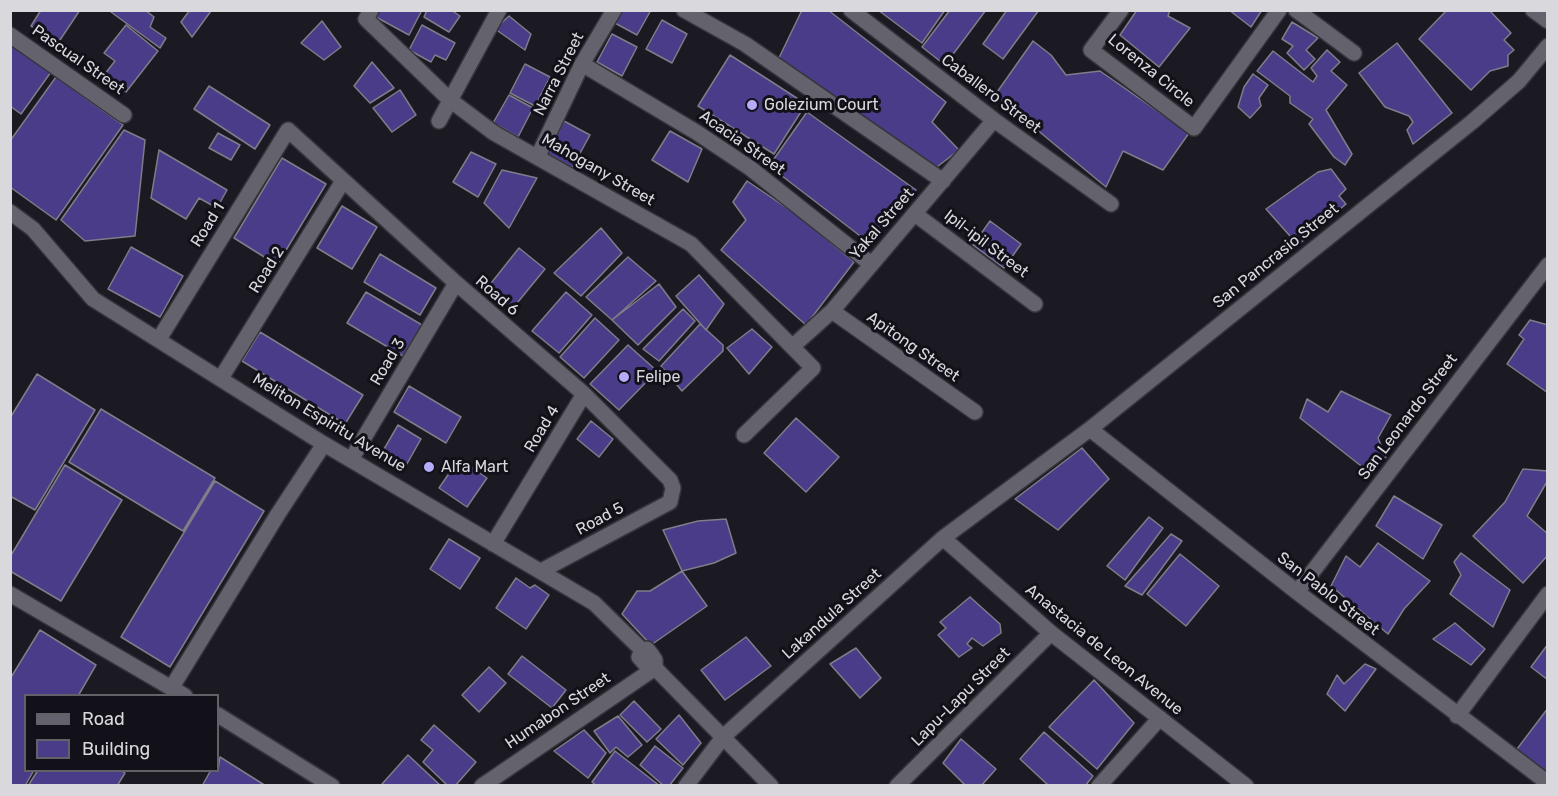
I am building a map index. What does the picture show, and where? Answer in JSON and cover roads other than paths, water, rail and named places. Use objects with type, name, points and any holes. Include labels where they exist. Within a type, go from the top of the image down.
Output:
[{"type":"street","name":"Mahogany Street","points":[[371,10],[366,19],[450,100],[494,133],[691,244],[813,368],[744,435]]},
{"type":"street","points":[[439,122],[499,10]]},
{"type":"street","name":"Narra Street","points":[[538,156],[582,64],[614,10]]},
{"type":"street","points":[[684,10],[745,44],[943,181]]},
{"type":"street","name":"Caballero Street","points":[[851,10],[994,120],[1111,204]]},
{"type":"street","name":"Lorenza Circle","points":[[1121,10],[1091,51],[1194,128],[1279,10]]},
{"type":"street","points":[[1296,10],[1354,53]]},
{"type":"street","points":[[1533,10],[1548,21]]},
{"type":"street","name":"Pascual Street","points":[[10,35],[124,115]]},
{"type":"street","name":"San Pancrasio Street","points":[[1016,483],[1090,429],[1472,122],[1519,81],[1548,46]]},
{"type":"street","name":"Acacia Street","points":[[582,64],[696,132],[741,162],[872,264]]},
{"type":"street","name":"Yakal Street","points":[[793,346],[832,310],[994,120]]},
{"type":"street","name":"Road 6","points":[[288,130],[456,284],[585,394],[670,480],[673,495]]},
{"type":"street","name":"Road 1","points":[[159,339],[288,130]]},
{"type":"street","name":"Road 2","points":[[221,378],[343,181]]},
{"type":"street","name":"Meliton Espiritu Avenue","points":[[10,212],[33,229],[93,299],[324,444],[352,458],[594,603],[771,786]]},
{"type":"street","name":"Ipil-ipil Street","points":[[915,214],[1035,304]]},
{"type":"street","name":"San Leonardo Street","points":[[1297,592],[1548,264]]},
{"type":"street","name":"Road 3","points":[[352,458],[456,284]]},
{"type":"street","name":"Apitong Street","points":[[832,310],[975,412]]},
{"type":"street","name":"Road 4","points":[[493,544],[585,394]]},
{"type":"street","name":"San Pablo Street","points":[[1090,429],[1457,716],[1548,783]]},
{"type":"street","points":[[10,594],[179,692],[324,444]]},
{"type":"street","name":"Lakandula Street","points":[[686,786],[724,736],[943,538],[1016,483]]},
{"type":"street","name":"Road 5","points":[[541,572],[670,502],[673,495]]},
{"type":"street","name":"Anastacia de Leon Avenue","points":[[943,538],[1051,633],[1246,786]]},
{"type":"street","points":[[1457,716],[1548,594]]},
{"type":"street","name":"Lapu-Lapu Street","points":[[897,786],[1051,633]]},
{"type":"street","name":"Humabon Street","points":[[482,786],[648,658]]},
{"type":"street","points":[[219,716],[332,786]]},
{"type":"street","points":[[1099,786],[1160,718]]},
{"type":"place","name":"Golezium Court","points":[[752,105]]},
{"type":"place","name":"Felipe","points":[[624,377]]},
{"type":"place","name":"Alfa Mart","points":[[429,467]]}]
